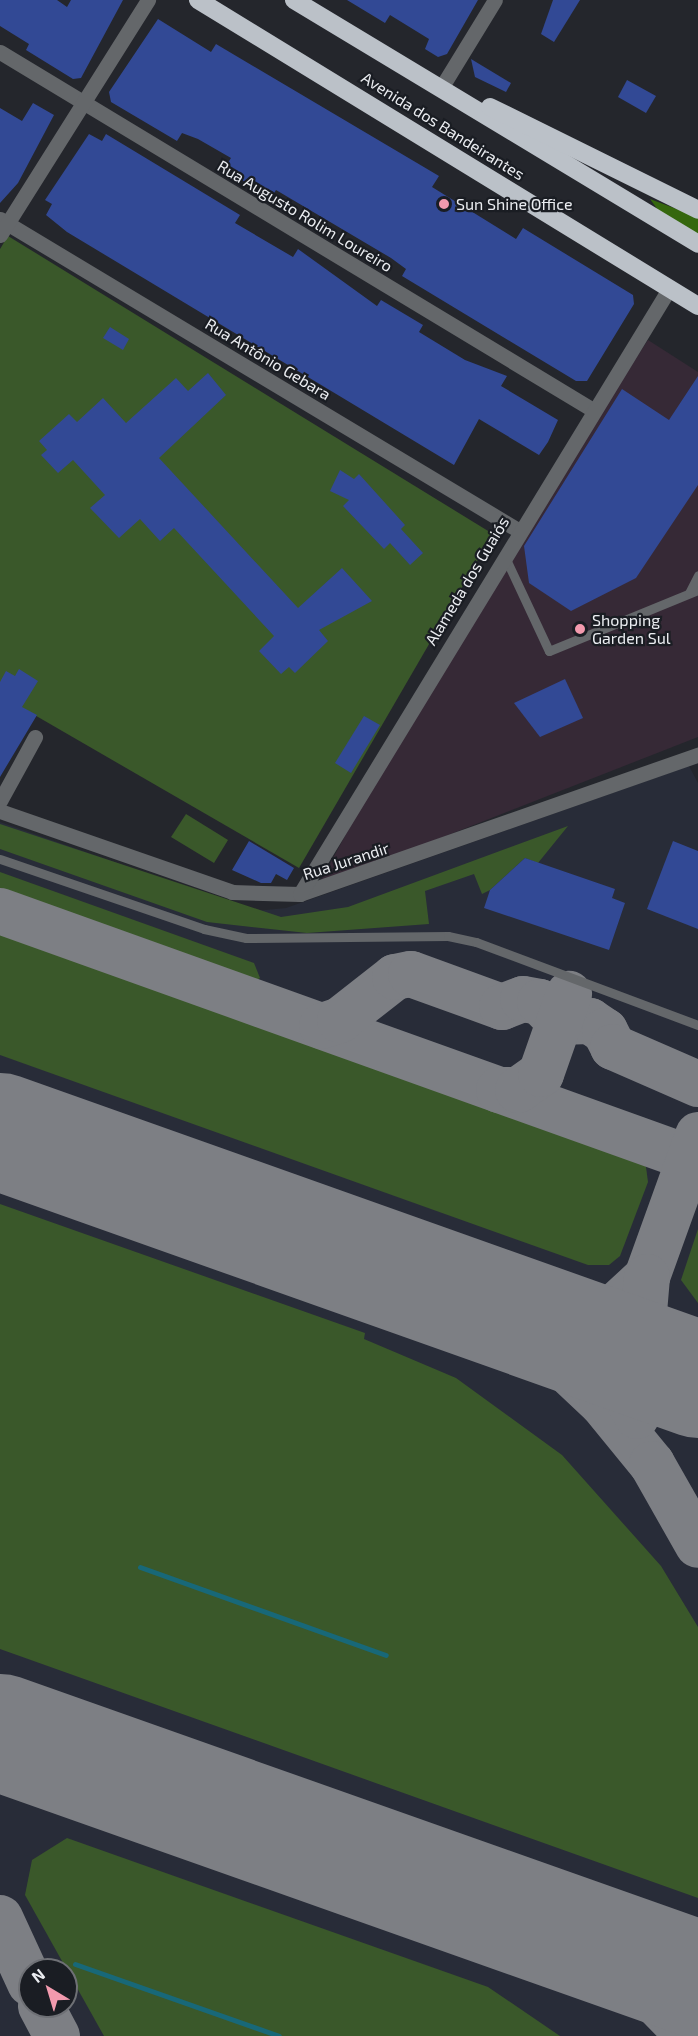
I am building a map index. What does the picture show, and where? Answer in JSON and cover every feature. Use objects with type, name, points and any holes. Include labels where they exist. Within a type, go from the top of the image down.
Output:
[{"type":"highway","name":"Avenida dos Bandeirantes","points":[[198,0],[698,306]]},
{"type":"highway","name":"Avenida dos Bandeirantes","points":[[294,0],[698,244]]},
{"type":"highway","points":[[466,102],[512,116],[698,210]]},
{"type":"street","points":[[2,226],[148,0]]},
{"type":"street","points":[[441,88],[495,0]]},
{"type":"street","name":"Rua Augusto Rolim Loureiro","points":[[0,52],[593,410]]},
{"type":"street","name":"Rua Antônio Gebara","points":[[2,226],[518,530]]},
{"type":"street","name":"Alameda dos Guaiós","points":[[300,894],[518,530],[669,289]]},
{"type":"street","points":[[0,801],[36,737]]},
{"type":"street","name":"Rua Jurandir","points":[[0,811],[232,892],[300,894],[698,755]]},
{"type":"lane","points":[[504,554],[549,651],[694,592],[698,575]]},
{"type":"lane","points":[[0,859],[204,929],[246,938],[448,936],[476,942],[698,1025]]},
{"type":"shaded area","name":"Shopping Garden Sul","points":[[648,340],[698,372],[698,737],[318,886],[412,712],[512,546]]},
{"type":"shaded area","points":[[689,766],[698,783],[698,2036],[0,2036],[0,822],[255,911],[286,908]]},
{"type":"green space","points":[[650,199],[698,217],[698,234],[658,210]]},
{"type":"green space","points":[[8,236],[493,534],[299,868],[0,695],[0,249]]},
{"type":"green space","points":[[186,814],[228,840],[214,863],[171,837]]},
{"type":"green space","points":[[0,824],[281,917],[348,907],[568,826],[538,863],[525,858],[490,890],[482,894],[474,874],[425,891],[429,924],[307,933],[207,922],[0,849]]},
{"type":"green space","points":[[0,872],[254,963],[260,978],[251,984],[235,982],[0,897]]},
{"type":"green space","points":[[0,928],[633,1154],[646,1167],[648,1182],[620,1256],[609,1265],[588,1265],[0,1055]]},
{"type":"green space","points":[[0,1204],[365,1333],[364,1339],[456,1378],[562,1455],[661,1566],[698,1627],[698,1898],[0,1649]]},
{"type":"green space","points":[[698,1229],[698,1303],[681,1280]]},
{"type":"green space","points":[[67,1838],[488,1987],[560,2036],[104,2036],[78,1990],[78,1958],[60,1958],[25,1895],[32,1860]]},
{"type":"building","points":[[0,0],[57,0],[67,7],[71,0],[123,0],[81,78],[73,79],[26,50],[29,44],[0,26]]},
{"type":"building","points":[[347,0],[478,0],[447,54],[438,57],[425,49],[429,39],[390,15],[385,23]]},
{"type":"building","points":[[553,0],[580,0],[554,42],[541,34]]},
{"type":"building","points":[[158,19],[211,52],[216,44],[439,176],[432,187],[516,239],[523,228],[633,295],[634,304],[587,381],[576,381],[402,276],[406,269],[391,258],[276,190],[271,198],[224,169],[231,158],[198,139],[182,133],[177,141],[111,102],[109,92]]},
{"type":"building","points":[[471,59],[511,83],[506,92],[475,77]]},
{"type":"building","points":[[627,80],[656,96],[646,113],[618,97]]},
{"type":"building","points":[[33,103],[54,115],[18,183],[0,203],[0,108],[22,121]]},
{"type":"building","points":[[89,134],[102,141],[106,134],[240,215],[235,223],[293,257],[298,249],[377,306],[381,300],[423,325],[419,332],[465,360],[507,376],[501,386],[558,420],[548,442],[539,455],[479,419],[454,465],[67,232],[46,215],[52,204],[45,200]]},
{"type":"building","points":[[110,327],[129,339],[123,350],[103,338]]},
{"type":"building","points":[[208,373],[226,395],[159,458],[298,608],[342,568],[372,601],[319,630],[328,641],[295,673],[289,667],[281,674],[259,651],[274,636],[174,528],[160,541],[140,519],[119,538],[90,508],[105,495],[73,460],[58,473],[41,455],[47,450],[39,441],[69,414],[77,422],[103,398],[126,423],[176,378],[188,391]]},
{"type":"building","points":[[698,376],[698,485],[636,578],[571,611],[529,583],[524,546],[622,389],[669,420]]},
{"type":"building","points":[[340,470],[354,479],[359,474],[405,525],[401,529],[423,553],[410,565],[390,543],[384,549],[343,506],[349,500],[330,491]]},
{"type":"building","points":[[19,669],[38,681],[22,707],[37,715],[0,777],[0,682],[6,671],[15,676]]},
{"type":"building","points":[[565,679],[583,718],[540,737],[514,703]]},
{"type":"building","points":[[364,716],[380,725],[351,773],[335,763]]},
{"type":"building","points":[[249,841],[294,868],[287,880],[276,874],[271,883],[261,883],[232,870]]},
{"type":"building","points":[[673,841],[698,851],[698,929],[647,909]]},
{"type":"building","points":[[525,858],[615,889],[612,898],[625,903],[609,950],[484,908],[490,890]]},
{"type":"waterway","points":[[140,1567],[386,1655]]},
{"type":"waterway","points":[[78,1965],[279,2036]]},
{"type":"taxiway","points":[[0,911],[698,1161]]},
{"type":"taxiway","points":[[322,1026],[340,1020],[395,977],[411,974],[502,1007],[523,999],[540,1002],[559,1022],[590,1021],[605,1031],[613,1047],[698,1084]]},
{"type":"taxiway","points":[[499,1090],[518,1090],[541,1074],[569,994]]},
{"type":"taxiway","points":[[647,1277],[698,1135]]},
{"type":"taxiway","points":[[365,1261],[491,1314],[553,1357],[602,1403],[652,1464],[698,1545]]},
{"type":"taxiway","points":[[536,1321],[587,1322],[606,1315],[647,1277],[640,1358]]},
{"type":"taxiway","points":[[597,1343],[637,1416]]},
{"type":"taxiway","points":[[0,1918],[18,1958]]},
{"type":"taxiway","points":[[543,1924],[638,1984],[689,2036]]},
{"type":"taxiway","points":[[47,2018],[57,2036]]},
{"type":"runway","points":[[0,1131],[698,1379]]},
{"type":"runway","points":[[0,1732],[698,1979]]},
{"type":"place","name":"Sun Shine Office","points":[[444,204]]},
{"type":"place","name":"Shopping Garden Sul","points":[[580,629]]}]
